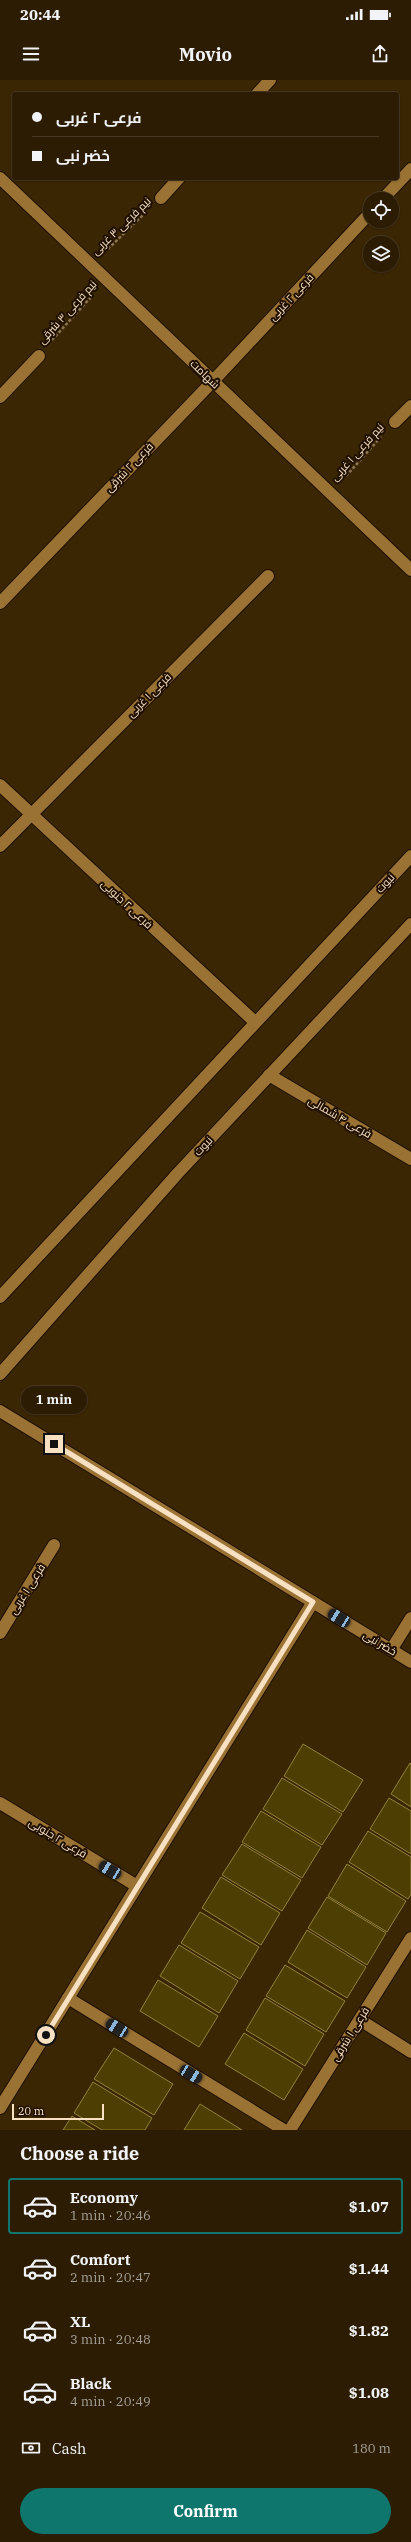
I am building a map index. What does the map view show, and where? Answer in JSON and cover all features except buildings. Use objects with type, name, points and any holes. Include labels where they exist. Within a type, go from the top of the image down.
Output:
[{"type":"street","points":[[259,92],[270,80]]},
{"type":"street","points":[[390,192],[411,169]]},
{"type":"street","name":"شهامت","points":[[0,178],[411,570]]},
{"type":"street","points":[[161,198],[177,180]]},
{"type":"street","name":"فرعی ۲ غربی","points":[[213,381],[363,220]]},
{"type":"street","points":[[0,398],[39,356]]},
{"type":"street","name":"فرعی ۲ شرقی","points":[[0,602],[213,381]]},
{"type":"street","points":[[395,422],[411,406]]},
{"type":"street","name":"فرعی ۱ غربی","points":[[31,814],[268,576]]},
{"type":"street","name":"فرعی ۲ جنوبی","points":[[0,785],[255,1022]]},
{"type":"street","points":[[0,846],[31,814]]},
{"type":"street","name":"نبوت","points":[[0,1297],[411,856]]},
{"type":"street","name":"نبوت","points":[[0,1374],[178,1173],[411,924]]},
{"type":"street","name":"فرعی ۴ شمالی","points":[[269,1075],[411,1159]]},
{"type":"street","name":"خضر نبی","points":[[0,1411],[411,1662]]},
{"type":"street","name":"فرعی ۱ غربی","points":[[0,1633],[54,1545]]},
{"type":"street","points":[[0,2108],[313,1602]]},
{"type":"street","points":[[391,1650],[411,1618]]},
{"type":"street","name":"فرعی ۲ جنوبی","points":[[0,1803],[137,1886]]},
{"type":"street","name":"فرعی ۱ شرقی","points":[[290,2130],[411,1938]]},
{"type":"street","points":[[68,1998],[284,2130]]},
{"type":"street","points":[[360,2020],[411,2052]]},
{"type":"path","name":"نیم فرعی ۳ غربی","points":[[92,265],[161,198]]},
{"type":"path","name":"نیم فرعی ۳ شرقی","points":[[39,356],[107,279]]},
{"type":"path","name":"نیم فرعی ۱ غربی","points":[[330,493],[395,422]]},
{"type":"route","points":[[46,2035],[313,1602],[54,1444]]}]
